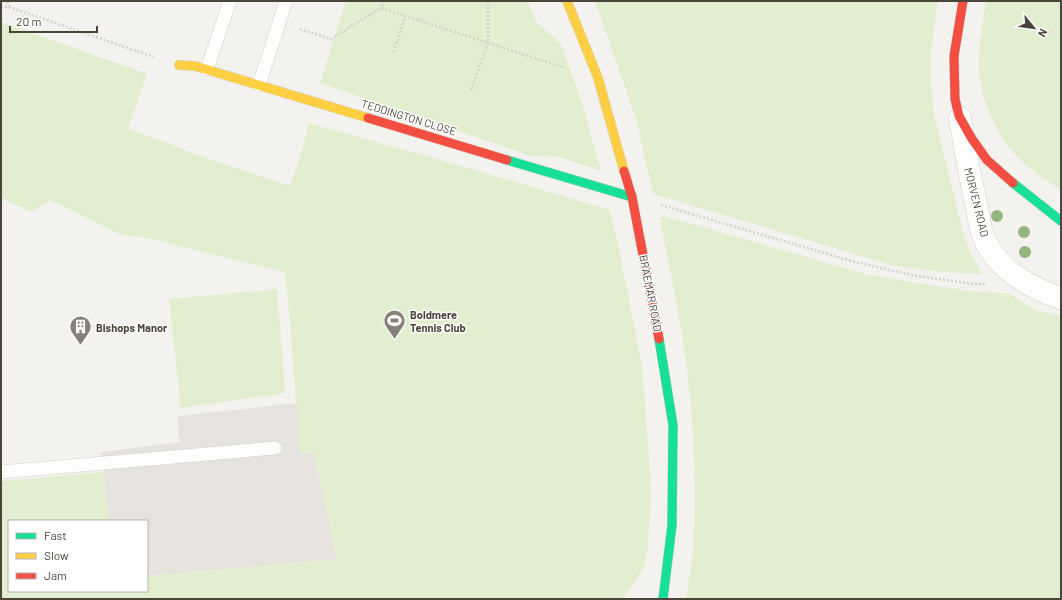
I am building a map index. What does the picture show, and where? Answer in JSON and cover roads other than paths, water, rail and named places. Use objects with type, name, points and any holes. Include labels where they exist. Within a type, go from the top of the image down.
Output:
[{"type":"street","name":"BRAEMAR ROAD","points":[[567,1],[598,78],[632,197],[655,311],[673,425],[672,525],[661,597]]},
{"type":"street","name":"MORVEN ROAD","points":[[963,1],[954,56],[955,99],[972,189],[984,238],[996,256],[1013,274],[1045,293],[1061,298]]},
{"type":"street","name":"TEDDINGTON CLOSE","points":[[179,65],[195,66],[207,69],[632,197]]},
{"type":"street","name":"MORVEN ROAD","points":[[959,116],[972,139],[987,160],[1021,190],[1061,221]]},
{"type":"lane","points":[[207,69],[230,1]]},
{"type":"lane","points":[[259,85],[286,1]]},
{"type":"lane","points":[[1,472],[275,448]]},
{"type":"place","name":"Boldmere Tennis Club","points":[[395,340]]},
{"type":"place","name":"Bishops Manor","points":[[81,346]]}]
